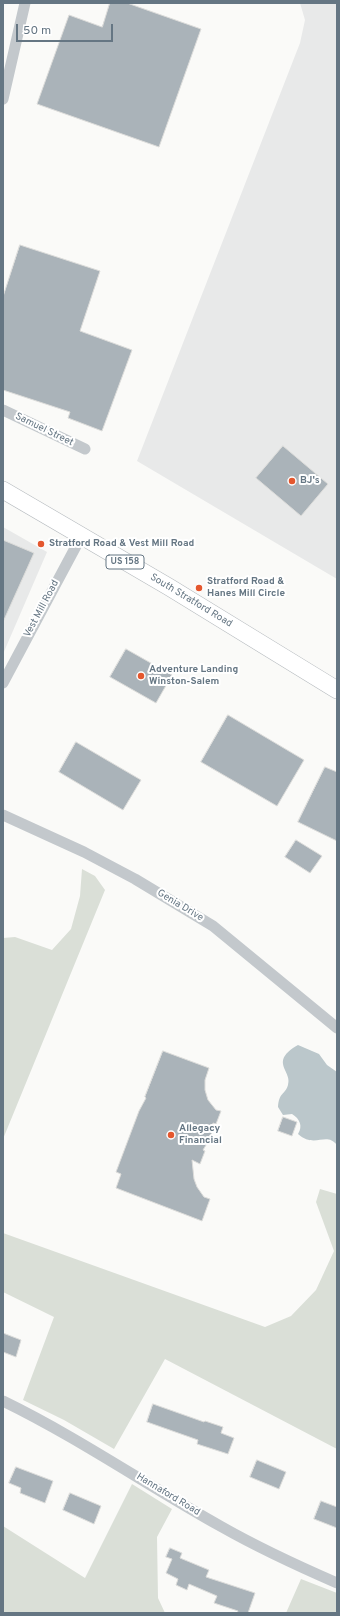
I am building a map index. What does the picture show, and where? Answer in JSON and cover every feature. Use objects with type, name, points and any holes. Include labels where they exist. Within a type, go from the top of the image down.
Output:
[{"type":"main road","name":"South Stratford Road","points":[[3,490],[169,587],[337,690]]},
{"type":"street","points":[[3,99],[25,3]]},
{"type":"street","name":"Samuel Street","points":[[3,410],[85,449]]},
{"type":"street","name":"Vest Mill Road","points":[[3,683],[82,535]]},
{"type":"street","name":"Genia Drive","points":[[3,815],[84,852],[135,878],[213,926],[337,1028]]},
{"type":"street","name":"Hannaford Road","points":[[3,1401],[95,1450],[222,1527],[270,1553],[337,1583]]},
{"type":"shaded area","points":[[300,3],[337,3],[337,579],[137,461],[300,43],[305,20]]},
{"type":"shaded area","points":[[3,527],[47,552],[3,654]]},
{"type":"shaded area","points":[[82,869],[95,876],[105,890],[3,1139],[3,938],[15,937],[52,950],[71,929],[80,896]]},
{"type":"shaded area","points":[[298,1045],[319,1054],[327,1065],[337,1072],[337,1145],[329,1139],[310,1140],[304,1138],[298,1134],[300,1131],[300,1123],[297,1118],[292,1114],[283,1115],[278,1107],[281,1096],[288,1085],[289,1080],[284,1066],[284,1056]]},
{"type":"shaded area","points":[[320,1189],[337,1194],[337,1449],[165,1359],[114,1449],[64,1420],[23,1400],[54,1317],[3,1292],[3,1233],[265,1327],[291,1316],[316,1290],[334,1251],[316,1202]]},
{"type":"shaded area","points":[[132,1484],[172,1509],[157,1537],[158,1598],[165,1613],[3,1613],[3,1526],[85,1578]]},
{"type":"shaded area","points":[[301,1579],[337,1593],[337,1613],[286,1613]]},
{"type":"building","points":[[110,3],[127,3],[201,29],[159,147],[37,104],[69,15],[102,27]]},
{"type":"building","points":[[20,245],[100,271],[80,331],[132,350],[102,431],[68,418],[70,412],[3,390],[3,297]]},
{"type":"building","name":"BJ's","points":[[283,446],[328,484],[301,516],[256,478]]},
{"type":"building","points":[[3,540],[34,553],[3,622]]},
{"type":"building","name":"Adventure Landing Winston-Salem","points":[[126,649],[172,675],[156,703],[110,677]]},
{"type":"building","points":[[228,715],[304,760],[277,806],[201,762]]},
{"type":"building","points":[[76,742],[141,780],[123,810],[59,772]]},
{"type":"building","points":[[325,767],[337,772],[337,841],[298,822]]},
{"type":"building","points":[[296,840],[322,856],[310,873],[285,857]]},
{"type":"building","name":"Allegacy Financial","points":[[163,1051],[209,1068],[205,1080],[205,1090],[208,1100],[216,1110],[221,1111],[216,1124],[213,1123],[211,1137],[203,1150],[205,1151],[200,1164],[192,1160],[194,1179],[197,1187],[204,1197],[210,1199],[202,1221],[116,1188],[121,1174],[116,1172]]},
{"type":"building","points":[[283,1117],[297,1122],[292,1136],[278,1131]]},
{"type":"building","points":[[3,1333],[21,1340],[16,1357],[3,1352]]},
{"type":"building","points":[[153,1404],[223,1427],[221,1433],[234,1438],[228,1454],[197,1444],[198,1440],[147,1422]]},
{"type":"building","points":[[257,1460],[286,1472],[279,1489],[250,1477]]},
{"type":"building","points":[[16,1467],[53,1481],[45,1503],[20,1493],[21,1488],[9,1483]]},
{"type":"building","points":[[70,1493],[101,1506],[94,1524],[63,1510]]},
{"type":"building","points":[[321,1501],[337,1507],[337,1528],[314,1519]]},
{"type":"building","points":[[170,1548],[182,1553],[180,1558],[209,1570],[206,1577],[255,1593],[248,1613],[237,1613],[238,1611],[214,1603],[217,1596],[189,1584],[187,1590],[176,1585],[178,1579],[166,1573],[172,1559],[166,1557]]},
{"type":"place","name":"BJ's","points":[[292,481]]},
{"type":"place","name":"Stratford Road & Vest Mill Road","points":[[41,544]]},
{"type":"place","name":"Stratford Road & Hanes Mill Circle","points":[[199,588]]},
{"type":"place","name":"Adventure Landing Winston-Salem","points":[[141,676]]},
{"type":"place","name":"Allegacy Financial","points":[[171,1135]]}]
